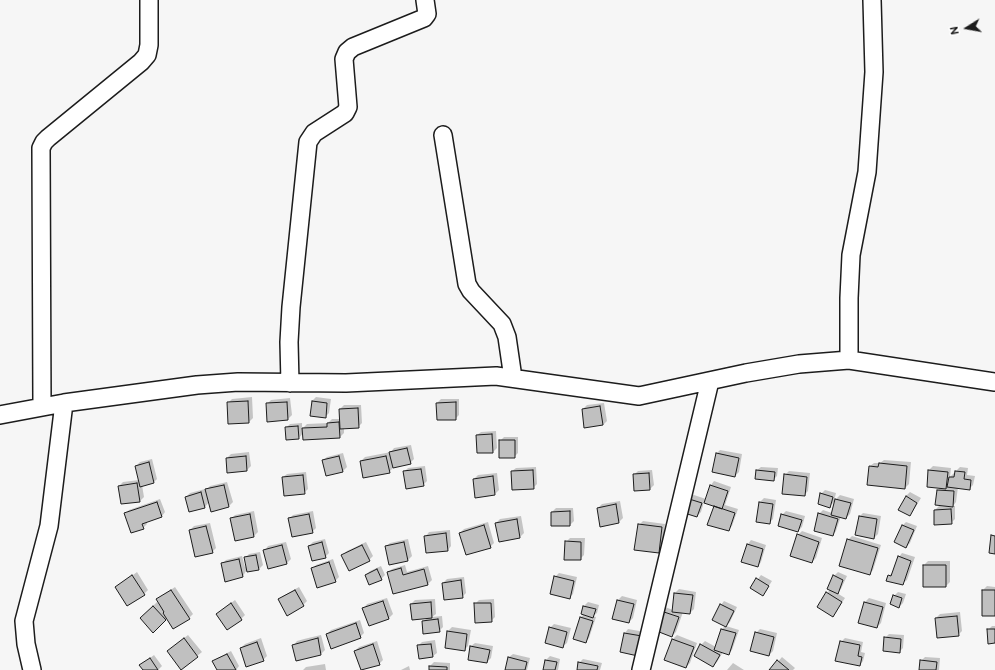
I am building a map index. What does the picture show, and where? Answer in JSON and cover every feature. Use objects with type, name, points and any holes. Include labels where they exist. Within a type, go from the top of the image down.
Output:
[{"type":"street","points":[[42,407],[41,148],[48,138],[141,62],[146,55],[149,46],[149,0]]},
{"type":"street","points":[[290,383],[289,342],[291,308],[308,142],[314,133],[345,113],[348,107],[344,59],[347,52],[353,47],[424,18],[427,14],[425,0]]},
{"type":"street","points":[[849,360],[851,255],[867,172],[874,72],[872,0]]},
{"type":"street","points":[[443,136],[467,284],[471,291],[502,324],[507,336],[513,378]]},
{"type":"street","points":[[0,415],[64,403],[197,385],[238,382],[346,383],[486,376],[513,378],[638,396],[746,373],[799,364],[849,360],[995,382]]},
{"type":"street","points":[[641,670],[710,381]]},
{"type":"street","points":[[32,670],[26,644],[24,621],[49,526],[64,403]]},
{"type":"building","points":[[248,401],[249,423],[228,424],[227,402]]},
{"type":"building","points":[[312,401],[327,403],[326,418],[310,416]]},
{"type":"building","points":[[287,402],[288,420],[267,422],[266,403]]},
{"type":"building","points":[[456,402],[456,420],[437,420],[436,403]]},
{"type":"building","points":[[600,406],[603,425],[584,428],[582,409]]},
{"type":"building","points":[[358,408],[359,428],[340,429],[339,409]]},
{"type":"building","points":[[339,422],[340,438],[303,440],[302,428],[327,427],[327,423]]},
{"type":"building","points":[[298,426],[299,439],[286,440],[285,427]]},
{"type":"building","points":[[492,434],[493,453],[477,453],[476,435]]},
{"type":"building","points":[[499,440],[515,440],[515,458],[499,458]]},
{"type":"building","points":[[407,448],[411,464],[393,468],[389,452]]},
{"type":"building","points":[[716,453],[739,458],[735,477],[712,472]]},
{"type":"building","points":[[246,456],[247,471],[227,473],[226,458]]},
{"type":"building","points":[[339,456],[343,472],[326,476],[322,460]]},
{"type":"building","points":[[386,456],[390,473],[363,478],[360,461]]},
{"type":"building","points":[[149,462],[154,483],[140,487],[135,466]]},
{"type":"building","points":[[879,463],[907,466],[905,489],[867,485],[869,466],[878,467]]},
{"type":"building","points":[[421,469],[424,486],[406,489],[403,471]]},
{"type":"building","points":[[533,470],[534,489],[512,490],[511,471]]},
{"type":"building","points":[[756,470],[775,472],[774,481],[755,479]]},
{"type":"building","points":[[928,470],[948,472],[946,489],[927,487]]},
{"type":"building","points":[[955,471],[965,472],[964,479],[971,480],[970,490],[947,487],[949,477],[954,477]]},
{"type":"building","points":[[649,473],[650,490],[634,491],[633,474]]},
{"type":"building","points":[[784,474],[807,477],[805,496],[782,494]]},
{"type":"building","points":[[303,475],[305,494],[284,496],[282,477]]},
{"type":"building","points":[[493,476],[495,495],[475,498],[473,479]]},
{"type":"building","points":[[137,483],[140,502],[121,504],[118,486]]},
{"type":"building","points":[[224,485],[229,507],[211,512],[205,489]]},
{"type":"building","points":[[710,485],[728,491],[722,509],[704,503]]},
{"type":"building","points":[[937,490],[954,491],[953,507],[935,505]]},
{"type":"building","points":[[201,492],[205,508],[189,512],[185,497]]},
{"type":"building","points":[[820,493],[833,497],[830,508],[818,504]]},
{"type":"building","points":[[906,496],[917,503],[910,516],[898,510]]},
{"type":"building","points":[[686,498],[702,503],[697,517],[681,512]]},
{"type":"building","points":[[835,499],[851,503],[846,519],[831,515]]},
{"type":"building","points":[[157,502],[162,517],[142,524],[144,529],[131,533],[124,513]]},
{"type":"building","points":[[759,502],[773,504],[770,524],[756,522]]},
{"type":"building","points":[[616,504],[619,523],[600,527],[597,508]]},
{"type":"building","points":[[714,506],[735,513],[729,531],[707,525]]},
{"type":"building","points":[[951,509],[952,524],[934,525],[934,510]]},
{"type":"building","points":[[570,511],[570,526],[551,526],[551,512]]},
{"type":"building","points":[[818,513],[838,519],[833,536],[814,531]]},
{"type":"building","points":[[250,514],[254,537],[235,541],[230,518]]},
{"type":"building","points":[[309,514],[313,533],[292,537],[288,518]]},
{"type":"building","points":[[781,514],[802,520],[798,532],[778,526]]},
{"type":"building","points":[[859,516],[877,519],[874,539],[855,535]]},
{"type":"building","points":[[517,519],[520,538],[499,542],[495,523]]},
{"type":"building","points":[[638,524],[662,527],[659,553],[634,550]]},
{"type":"building","points":[[484,525],[491,548],[466,555],[459,533]]},
{"type":"building","points":[[902,525],[914,530],[906,548],[894,542]]},
{"type":"building","points":[[206,526],[213,553],[195,557],[189,530]]},
{"type":"building","points":[[446,533],[448,551],[426,553],[424,536]]},
{"type":"building","points":[[797,534],[819,542],[812,563],[790,556]]},
{"type":"building","points":[[991,535],[995,536],[995,554],[989,553]]},
{"type":"building","points":[[847,539],[878,548],[870,575],[839,566]]},
{"type":"building","points":[[565,541],[581,542],[581,560],[564,560]]},
{"type":"building","points":[[322,542],[326,558],[312,561],[308,546]]},
{"type":"building","points":[[404,542],[408,561],[389,565],[385,546]]},
{"type":"building","points":[[747,544],[763,549],[758,567],[741,562]]},
{"type":"building","points":[[282,545],[287,564],[268,569],[263,550]]},
{"type":"building","points":[[362,545],[370,561],[349,571],[341,555]]},
{"type":"building","points":[[256,555],[259,570],[247,572],[244,557]]},
{"type":"building","points":[[898,556],[911,561],[903,585],[886,581],[888,575],[891,576]]},
{"type":"building","points":[[239,559],[243,577],[225,582],[221,563]]},
{"type":"building","points":[[329,562],[336,582],[317,588],[311,568]]},
{"type":"building","points":[[923,565],[946,565],[946,587],[923,587]]},
{"type":"building","points":[[401,568],[403,575],[424,569],[428,585],[393,594],[387,572]]},
{"type":"building","points":[[377,569],[382,580],[369,585],[365,575]]},
{"type":"building","points":[[132,575],[145,595],[127,606],[115,587]]},
{"type":"building","points":[[833,575],[843,580],[838,594],[827,589]]},
{"type":"building","points":[[554,576],[574,581],[570,599],[550,594]]},
{"type":"building","points":[[756,578],[769,586],[763,596],[750,588]]},
{"type":"building","points":[[461,580],[463,598],[444,600],[442,583]]},
{"type":"building","points":[[171,590],[190,619],[173,629],[156,599]]},
{"type":"building","points":[[295,590],[304,606],[287,616],[278,599]]},
{"type":"building","points":[[982,590],[995,590],[995,616],[982,616]]},
{"type":"building","points":[[826,592],[842,602],[833,617],[817,607]]},
{"type":"building","points":[[674,593],[693,595],[690,614],[672,612]]},
{"type":"building","points":[[893,595],[902,598],[899,608],[890,604]]},
{"type":"building","points":[[617,600],[634,604],[629,623],[612,619]]},
{"type":"building","points":[[383,601],[389,619],[369,626],[362,608]]},
{"type":"building","points":[[431,602],[432,618],[412,620],[410,604]]},
{"type":"building","points":[[864,602],[883,607],[877,628],[858,623]]},
{"type":"building","points":[[231,603],[242,620],[227,630],[216,614]]},
{"type":"building","points":[[474,603],[491,603],[492,622],[475,623]]},
{"type":"building","points":[[720,604],[734,611],[726,627],[712,620]]},
{"type":"building","points":[[153,606],[166,620],[153,633],[140,618]]},
{"type":"building","points":[[583,606],[596,609],[593,618],[581,614]]},
{"type":"building","points":[[661,611],[679,617],[672,637],[654,630]]},
{"type":"building","points":[[957,616],[959,636],[937,638],[935,618]]},
{"type":"building","points":[[580,617],[593,621],[586,643],[573,639]]},
{"type":"building","points":[[438,619],[440,632],[423,634],[422,621]]},
{"type":"building","points":[[356,623],[361,638],[331,649],[326,634]]},
{"type":"building","points":[[549,627],[567,632],[563,648],[545,643]]},
{"type":"building","points":[[721,629],[736,633],[729,655],[714,650]]},
{"type":"building","points":[[987,629],[995,629],[995,643],[988,644]]},
{"type":"building","points":[[447,631],[467,634],[465,651],[445,648]]},
{"type":"building","points":[[755,632],[774,637],[769,656],[750,651]]},
{"type":"building","points":[[624,633],[642,636],[638,656],[620,652]]},
{"type":"building","points":[[884,637],[901,639],[900,653],[883,651]]},
{"type":"building","points":[[184,638],[198,657],[181,670],[167,651]]},
{"type":"building","points":[[318,638],[321,655],[296,661],[292,645]]},
{"type":"building","points":[[672,639],[694,647],[686,668],[664,660]]},
{"type":"building","points":[[840,641],[860,645],[858,656],[862,657],[860,666],[835,661]]},
{"type":"building","points":[[257,642],[264,661],[246,667],[240,648]]},
{"type":"building","points":[[373,644],[380,665],[361,670],[354,651]]},
{"type":"building","points":[[431,644],[433,657],[419,659],[417,645]]},
{"type":"building","points":[[700,644],[720,655],[713,667],[694,656]]},
{"type":"building","points":[[470,646],[490,650],[487,663],[468,660]]},
{"type":"building","points":[[227,654],[236,670],[217,670],[212,661]]},
{"type":"building","points":[[508,657],[527,662],[525,670],[505,670]]},
{"type":"building","points":[[150,658],[158,670],[143,670],[139,665]]},
{"type":"building","points":[[545,660],[557,662],[555,670],[543,670]]},
{"type":"building","points":[[777,660],[789,670],[769,670]]},
{"type":"building","points":[[920,660],[937,662],[936,670],[919,670]]},
{"type":"building","points":[[578,662],[598,666],[597,670],[577,670]]},
{"type":"building","points":[[429,666],[447,667],[447,670],[429,670]]}]
